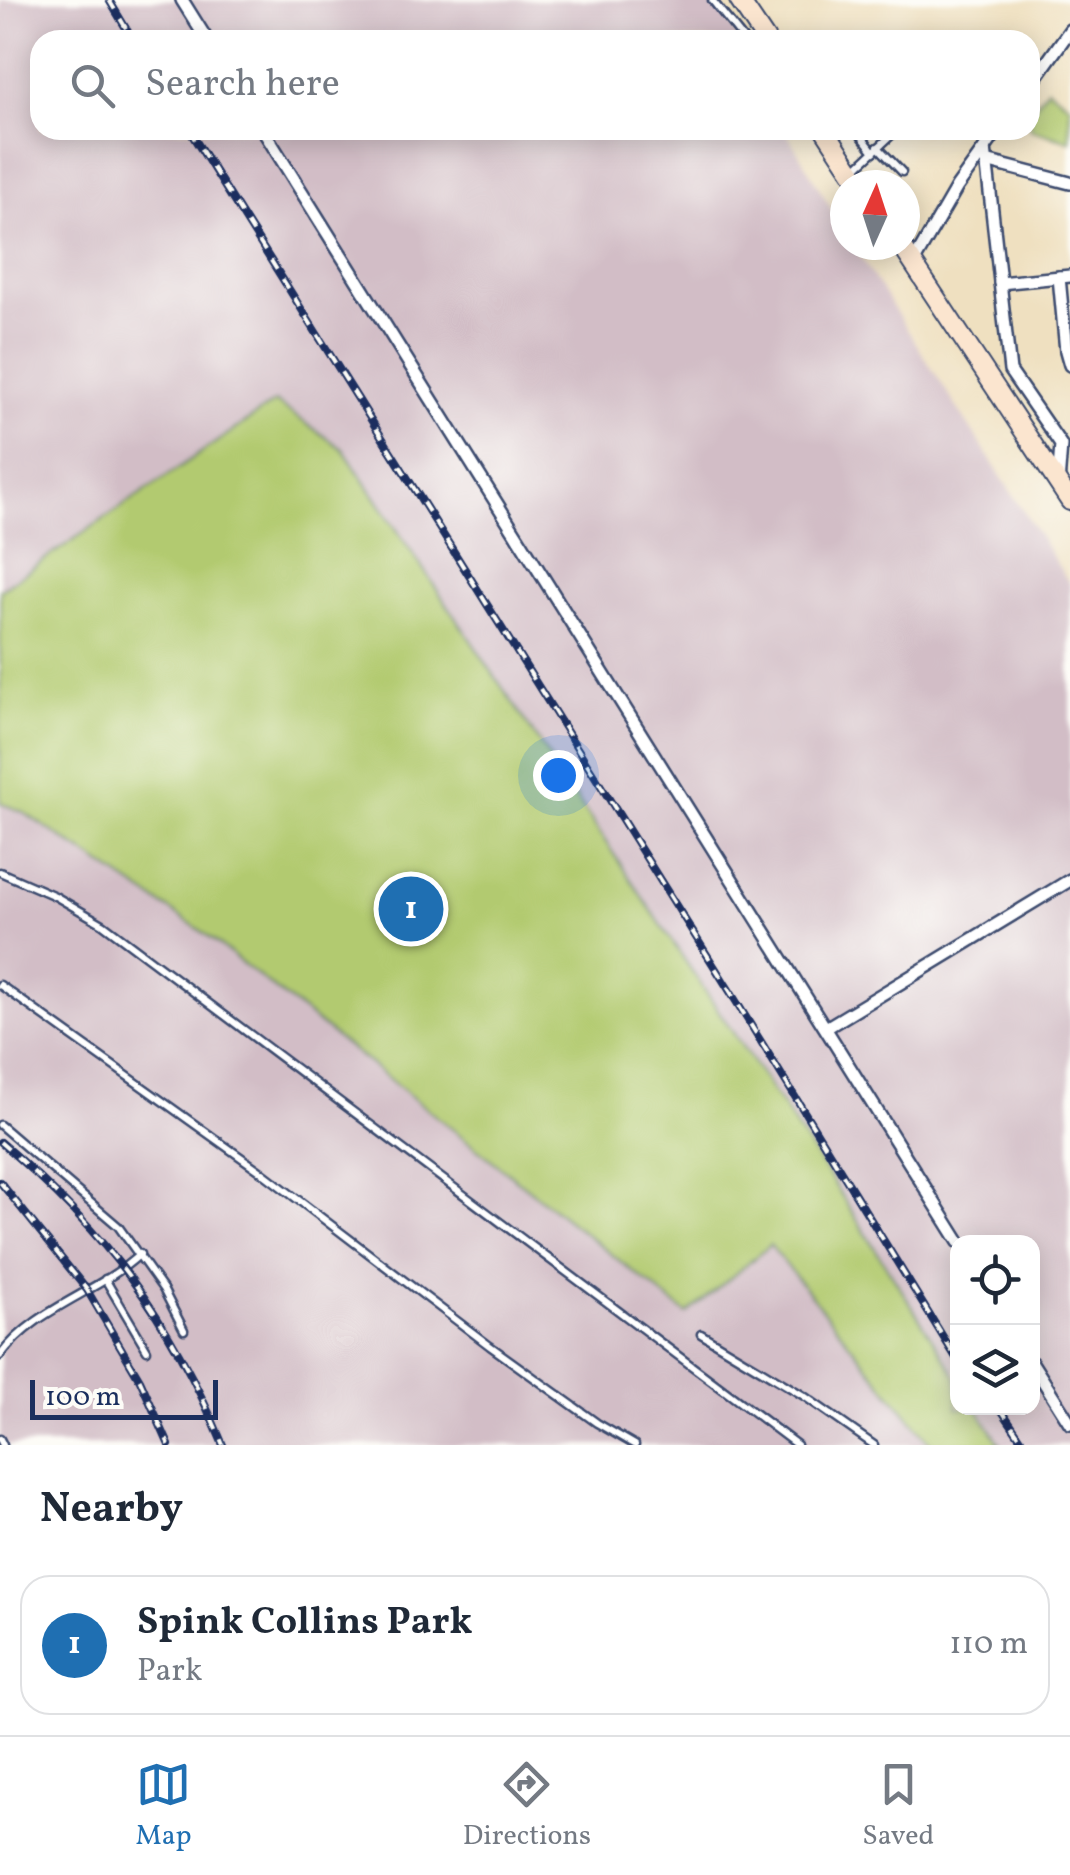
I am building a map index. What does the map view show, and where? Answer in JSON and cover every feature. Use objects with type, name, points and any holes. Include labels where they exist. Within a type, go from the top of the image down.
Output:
[{"type":"main road","points":[[740,0],[760,30]]},
{"type":"main road","points":[[838,140],[853,170]]},
{"type":"main road","points":[[913,262],[1070,501]]},
{"type":"street","points":[[182,0],[201,30]]},
{"type":"street","points":[[1040,75],[1065,48],[1070,30]]},
{"type":"street","points":[[269,140],[955,1235]]},
{"type":"street","points":[[913,262],[957,187],[993,140]]},
{"type":"street","points":[[986,154],[1070,183]]},
{"type":"street","points":[[986,154],[1010,371],[1061,445],[1058,484]]},
{"type":"street","points":[[1000,283],[1064,276],[1070,366]]},
{"type":"street","points":[[826,1028],[1070,880]]},
{"type":"street","points":[[1040,1375],[1070,1423]]},
{"type":"lane","points":[[712,0],[736,30]]},
{"type":"lane","points":[[866,140],[900,170]]},
{"type":"lane","points":[[862,170],[886,140]]},
{"type":"lane","points":[[0,872],[55,896],[103,924],[797,1445]]},
{"type":"lane","points":[[0,985],[264,1173],[490,1346],[597,1423],[635,1445]]},
{"type":"lane","points":[[0,1125],[118,1226],[140,1254],[184,1330]]},
{"type":"lane","points":[[0,1356],[24,1330],[106,1280],[140,1254]]},
{"type":"lane","points":[[106,1280],[147,1350]]},
{"type":"lane","points":[[701,1334],[804,1396],[874,1445]]},
{"type":"shaded area","points":[[0,0],[719,0],[734,30],[30,30],[30,140],[791,140],[830,206],[830,260],[863,260],[1070,584],[1070,1445],[1001,1445],[982,1415],[1040,1415],[1040,1235],[950,1235],[950,1366],[831,1179],[343,449],[275,402],[0,590]]},
{"type":"shaded area","points":[[0,803],[23,812],[200,930],[770,1244],[932,1445],[0,1445]]},
{"type":"green space","points":[[1047,88],[1070,105],[1070,141],[1040,132],[1040,98]]},
{"type":"green space","points":[[275,402],[343,449],[831,1179],[950,1366],[950,1415],[982,1415],[1001,1445],[932,1445],[770,1245],[687,1314],[200,930],[23,812],[0,803],[0,590]]},
{"type":"railway","points":[[109,0],[127,30]]},
{"type":"railway","points":[[195,140],[950,1348]]},
{"type":"railway","points":[[0,1142],[72,1209],[131,1279],[180,1356],[223,1445]]},
{"type":"railway","points":[[0,1182],[87,1290],[140,1380],[169,1445]]},
{"type":"railway","points":[[1005,1415],[1025,1445]]},
{"type":"place","name":"Spink Collins Park","points":[[411,909]]}]
